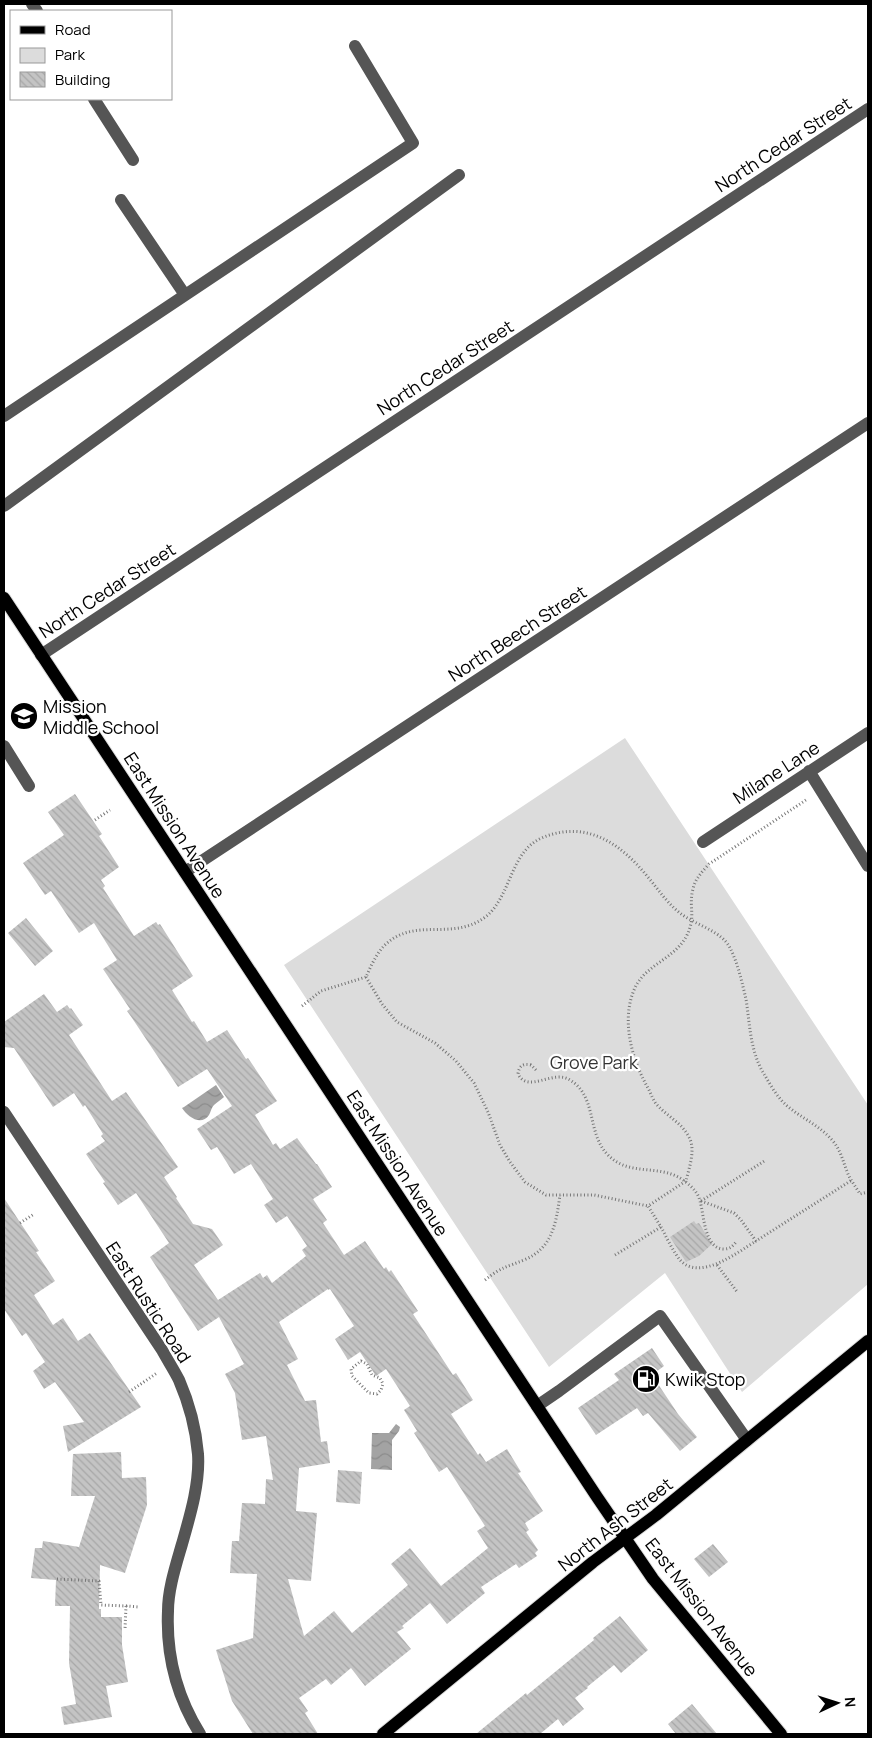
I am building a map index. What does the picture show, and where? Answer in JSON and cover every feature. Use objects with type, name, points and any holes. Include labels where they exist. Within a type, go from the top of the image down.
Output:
[{"type":"main road","name":"East Mission Avenue","points":[[4,598],[653,1579],[781,1734]]},
{"type":"main road","name":"North Ash Street","points":[[383,1734],[593,1562],[868,1342]]},
{"type":"street","points":[[4,416],[413,143],[355,46]]},
{"type":"street","points":[[95,100],[133,160]]},
{"type":"street","name":"North Cedar Street","points":[[41,655],[868,109]]},
{"type":"street","points":[[4,506],[459,175]]},
{"type":"street","points":[[121,200],[185,295]]},
{"type":"street","name":"North Beech Street","points":[[185,872],[868,423]]},
{"type":"street","name":"Milane Lane","points":[[703,842],[868,733]]},
{"type":"street","points":[[4,746],[29,786]]},
{"type":"street","points":[[809,771],[868,866]]},
{"type":"street","name":"East Rustic Road","points":[[4,1112],[162,1350],[179,1380],[190,1413],[198,1456],[195,1490],[174,1574],[168,1610],[169,1646],[175,1681],[189,1717],[200,1734]]},
{"type":"street","points":[[537,1406],[660,1316],[747,1440]]},
{"type":"path","points":[[366,977],[382,1004],[397,1022],[434,1043],[456,1061],[474,1083],[488,1112],[500,1145],[525,1182],[546,1195],[594,1195],[648,1206],[686,1182],[692,1156],[690,1138],[683,1128],[656,1104],[634,1058],[628,1022],[629,1005],[634,990],[643,975],[657,963],[672,954],[685,938],[693,922],[692,890],[698,877],[709,864],[821,790]]},
{"type":"path","points":[[95,820],[110,810]]},
{"type":"path","points":[[302,1006],[321,991],[366,977],[384,945],[396,936],[412,930],[455,930],[482,919],[494,910],[519,860],[532,843],[558,832],[574,831],[594,834],[625,852],[662,896],[679,912],[693,922],[712,930],[729,945],[745,998],[754,1051],[762,1071],[785,1104],[816,1125],[833,1140],[841,1154],[848,1175],[860,1194],[868,1192]]},
{"type":"path","points":[[536,1070],[531,1065],[523,1065],[520,1067],[518,1074],[522,1080],[528,1082],[563,1076],[573,1081],[582,1090],[590,1108],[597,1139],[612,1159],[627,1166],[640,1169],[666,1171],[686,1182],[695,1190],[700,1201],[712,1243],[716,1247],[725,1249],[730,1248],[736,1242]]},
{"type":"path","points":[[700,1201],[766,1160]]},
{"type":"path","points":[[648,1206],[680,1260],[688,1266],[717,1265],[852,1180]]},
{"type":"path","points":[[485,1280],[498,1270],[525,1260],[537,1253],[549,1240],[556,1223],[560,1195]]},
{"type":"path","points":[[700,1201],[734,1213],[756,1242]]},
{"type":"path","points":[[20,1223],[34,1214]]},
{"type":"path","points":[[615,1254],[661,1227]]},
{"type":"path","points":[[717,1265],[738,1294]]},
{"type":"path","points":[[360,1361],[367,1364],[372,1375],[380,1378],[383,1384],[381,1390],[376,1394],[369,1393],[352,1376],[351,1369],[360,1361]]},
{"type":"path","points":[[129,1392],[144,1382]]},
{"type":"path","points":[[57,1579],[99,1581],[101,1605],[139,1606]]},
{"type":"path","points":[[125,1629],[126,1606]]},
{"type":"green space","name":"Grove Park","points":[[625,738],[868,1105],[868,1284],[742,1392],[665,1273],[549,1367],[284,965]]},
{"type":"water","points":[[216,1085],[224,1097],[213,1106],[206,1118],[202,1120],[194,1119],[184,1111],[182,1108]]},
{"type":"water","points":[[396,1424],[400,1427],[392,1440],[392,1470],[371,1469],[372,1433],[389,1433]]},
{"type":"building","points":[[75,794],[102,834],[99,836],[119,867],[101,880],[105,886],[103,888],[134,936],[156,922],[158,925],[160,924],[193,976],[172,990],[192,1022],[194,1021],[207,1042],[227,1030],[277,1101],[255,1115],[273,1145],[276,1143],[280,1149],[297,1138],[332,1187],[313,1199],[327,1220],[323,1223],[344,1255],[365,1241],[384,1269],[386,1267],[389,1272],[391,1270],[418,1311],[413,1314],[453,1375],[456,1373],[473,1400],[451,1414],[478,1455],[480,1453],[486,1462],[507,1449],[521,1472],[518,1473],[543,1511],[525,1523],[529,1530],[526,1532],[538,1550],[535,1553],[537,1556],[519,1568],[516,1564],[481,1587],[485,1593],[447,1624],[430,1603],[402,1626],[404,1628],[397,1632],[411,1649],[365,1686],[351,1668],[331,1685],[326,1679],[299,1698],[308,1711],[305,1713],[318,1734],[253,1734],[232,1701],[216,1650],[253,1638],[257,1574],[230,1573],[232,1541],[239,1541],[242,1503],[265,1504],[266,1479],[273,1480],[266,1436],[242,1440],[235,1393],[225,1374],[244,1364],[219,1317],[198,1331],[150,1257],[169,1243],[136,1193],[118,1205],[86,1154],[105,1141],[101,1136],[103,1134],[85,1105],[83,1107],[74,1093],[53,1107],[14,1048],[4,1047],[4,1022],[44,994],[57,1012],[67,1005],[71,1008],[83,1025],[69,1035],[112,1101],[126,1092],[178,1167],[164,1177],[176,1198],[193,1224],[212,1229],[223,1245],[194,1265],[218,1300],[260,1273],[263,1278],[267,1275],[272,1283],[306,1256],[302,1250],[307,1246],[287,1216],[276,1223],[264,1205],[273,1199],[251,1164],[234,1174],[217,1147],[211,1150],[197,1129],[232,1106],[207,1069],[178,1087],[127,1011],[130,1009],[103,969],[117,960],[94,923],[79,933],[51,891],[45,895],[23,863],[64,835],[48,812]],"holes":[[[330,1289],[354,1326],[335,1339],[348,1360],[360,1352],[376,1376],[386,1369],[410,1406],[404,1410],[417,1431],[414,1433],[439,1472],[447,1467],[485,1526],[477,1531],[488,1548],[441,1586],[410,1548],[391,1564],[408,1585],[352,1633],[334,1611],[304,1636],[288,1579],[311,1581],[317,1513],[296,1511],[299,1468],[330,1463],[327,1441],[321,1442],[316,1400],[305,1401],[287,1365],[298,1359],[279,1322]]]},
{"type":"building","points":[[26,918],[53,951],[35,966],[8,933]]},
{"type":"building","points":[[4,1198],[39,1251],[36,1252],[55,1281],[34,1295],[53,1325],[63,1318],[78,1341],[90,1333],[141,1407],[68,1452],[63,1426],[84,1422],[55,1382],[44,1389],[33,1371],[45,1362],[26,1333],[22,1336],[4,1309]]},
{"type":"building","points":[[694,1221],[696,1224],[699,1223],[712,1244],[699,1256],[686,1262],[670,1237]]},
{"type":"building","points":[[652,1348],[664,1366],[652,1375],[678,1414],[697,1437],[680,1451],[648,1413],[643,1416],[637,1408],[596,1435],[578,1408],[619,1380],[614,1374]]},
{"type":"building","points":[[121,1452],[122,1478],[146,1477],[147,1505],[125,1573],[100,1565],[99,1609],[101,1609],[101,1617],[122,1617],[122,1645],[128,1682],[106,1686],[112,1717],[64,1725],[61,1707],[76,1704],[69,1663],[70,1606],[55,1606],[56,1580],[31,1578],[35,1548],[42,1548],[43,1541],[79,1547],[95,1496],[71,1496],[73,1454]]},
{"type":"building","points":[[338,1470],[362,1472],[360,1504],[336,1502]]},
{"type":"building","points":[[713,1544],[728,1562],[709,1577],[694,1559]]},
{"type":"building","points":[[620,1616],[648,1650],[621,1673],[614,1665],[575,1698],[584,1709],[563,1726],[558,1719],[540,1734],[476,1734],[526,1693],[527,1695]]},
{"type":"building","points":[[692,1704],[717,1734],[676,1734],[668,1724]]},
{"type":"place","name":"Mission Middle School","points":[[24,716]]},
{"type":"place","name":"Kwik Stop","points":[[646,1379]]}]
